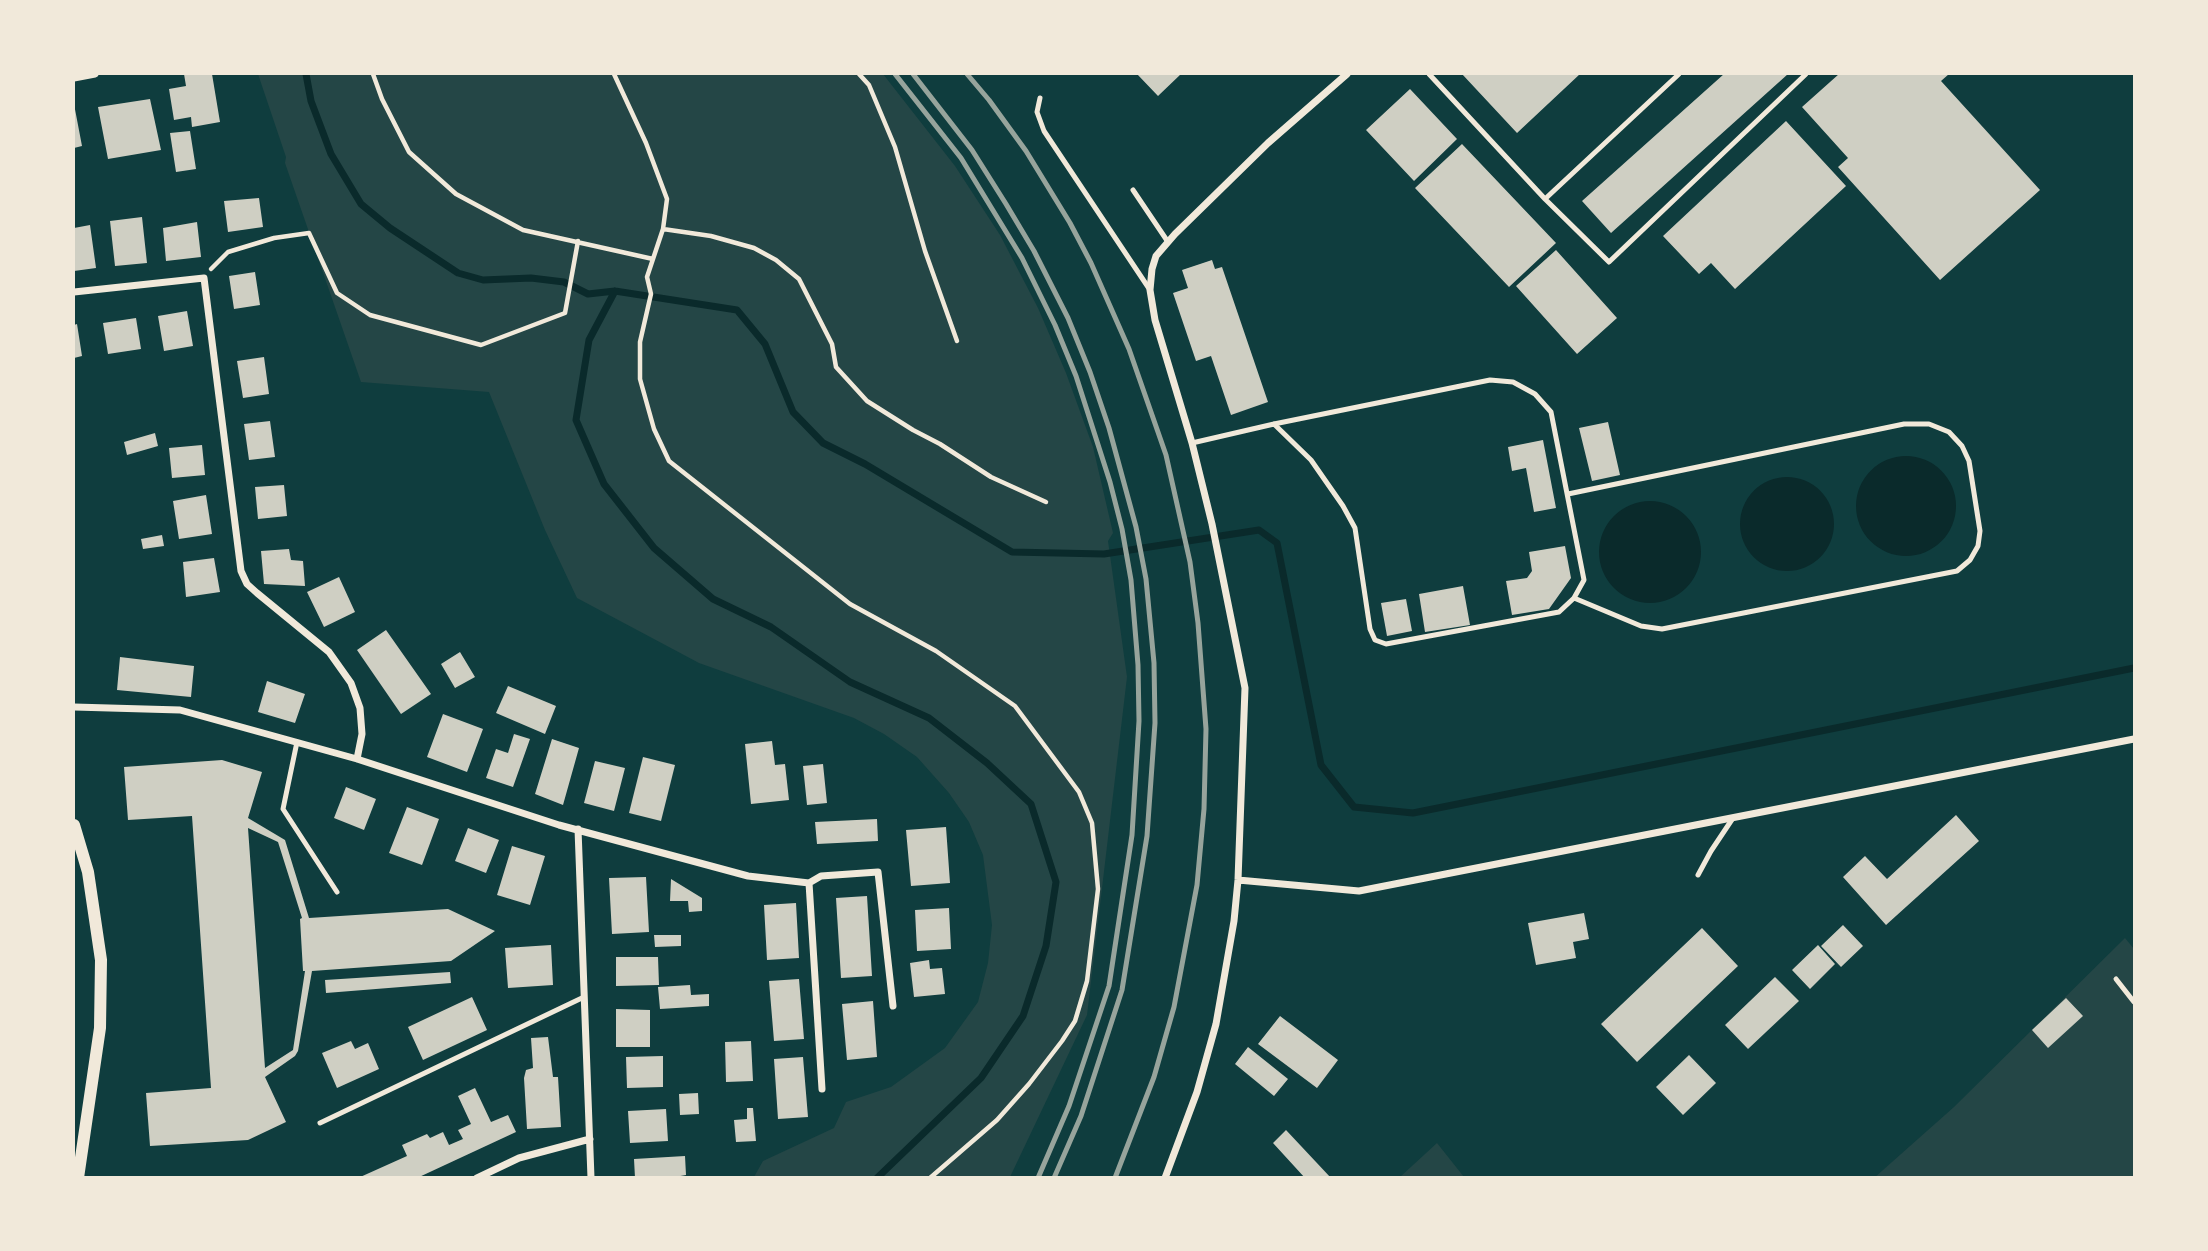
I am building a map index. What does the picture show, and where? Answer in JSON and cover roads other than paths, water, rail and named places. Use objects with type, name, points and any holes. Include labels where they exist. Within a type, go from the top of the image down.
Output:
[{"type":"street","points":[[74,78],[94,74]]},
{"type":"street","points":[[1165,1178],[1198,1092],[1216,1024],[1234,921],[1245,688],[1212,524],[1192,443],[1155,320],[1150,290],[1152,269],[1157,256],[1168,242],[1268,143],[1347,74]]},
{"type":"street","points":[[74,292],[204,278],[241,571],[247,584],[329,652],[346,675],[360,708],[362,734],[357,759]]},
{"type":"street","points":[[74,708],[180,710],[357,759],[559,825],[748,876],[809,883],[821,876],[878,872],[893,1006]]},
{"type":"street","points":[[1238,880],[1359,891],[2134,739]]},
{"type":"street","points":[[74,825],[88,872],[101,960],[100,1028],[78,1154],[78,1178]]},
{"type":"street","points":[[578,829],[591,1178]]},
{"type":"street","points":[[809,883],[822,1089]]},
{"type":"street","points":[[477,1178],[519,1158],[590,1139]]},
{"type":"lane","points":[[1429,74],[1545,200],[1609,262],[1806,74]]},
{"type":"lane","points":[[1545,200],[1679,74]]},
{"type":"lane","points":[[1040,98],[1037,112],[1044,131],[1128,261],[1150,290]]},
{"type":"lane","points":[[1133,190],[1168,242]]},
{"type":"lane","points":[[1192,443],[1274,425],[1490,380],[1513,382],[1535,394],[1551,412],[1584,580],[1574,598],[1559,612],[1386,644],[1375,640],[1370,629],[1355,528],[1311,460],[1274,425]]},
{"type":"lane","points":[[1568,494],[1904,424],[1929,424],[1949,432],[1962,446],[1969,461],[1980,531],[1978,546],[1970,560],[1957,571],[1662,629],[1641,626],[1574,598]]},
{"type":"lane","points":[[297,742],[283,809],[337,892]]},
{"type":"lane","points":[[1698,875],[1711,850],[1735,816]]},
{"type":"lane","points":[[2116,979],[2134,1002]]},
{"type":"lane","points":[[320,1123],[584,997]]},
{"type":"waterway","points":[[306,74],[311,101],[331,154],[361,204],[390,228],[458,273],[483,280],[531,278],[564,282],[588,294],[615,291],[737,310],[765,344],[793,412],[823,443],[865,464],[1012,552],[1104,554],[1259,530],[1277,543],[1321,765],[1354,807],[1413,813],[2134,668]]},
{"type":"waterway","points":[[615,291],[589,340],[576,420],[604,484],[654,548],[713,599],[771,627],[850,682],[929,718],[987,763],[1031,804],[1056,882],[1046,946],[1023,1016],[981,1078],[877,1178]]},
{"type":"railway","points":[[895,74],[961,158],[1022,258],[1055,325],[1076,376],[1110,482],[1131,580],[1138,665],[1139,721],[1132,835],[1109,986],[1069,1106],[1038,1178]]},
{"type":"railway","points":[[913,74],[972,150],[1034,251],[1068,318],[1109,428],[1136,527],[1146,579],[1154,663],[1155,723],[1147,836],[1122,990],[1081,1116],[1054,1178]]},
{"type":"railway","points":[[967,74],[1026,151],[1091,263],[1129,349],[1166,455],[1190,562],[1198,623],[1206,729],[1204,809],[1197,885],[1174,1007],[1154,1077],[1115,1178]]}]
